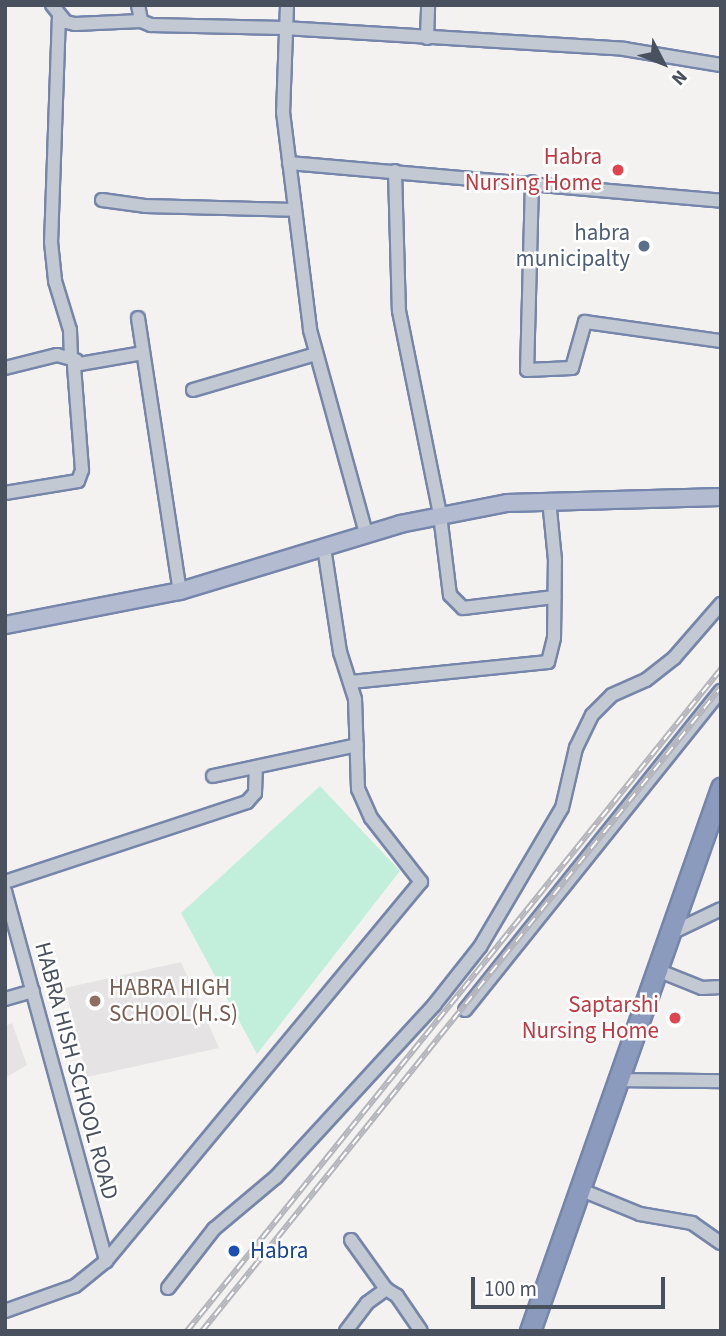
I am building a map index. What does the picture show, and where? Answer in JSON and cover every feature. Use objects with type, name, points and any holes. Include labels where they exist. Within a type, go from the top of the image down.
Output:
[{"type":"highway","points":[[530,1331],[721,788]]},
{"type":"main road","points":[[5,625],[180,591],[366,534],[440,515],[549,500],[721,497]]},
{"type":"street","points":[[138,5],[141,21]]},
{"type":"street","points":[[287,5],[284,28],[283,112],[293,209],[317,354],[366,534]]},
{"type":"street","points":[[427,38],[428,5]]},
{"type":"street","points":[[55,10],[66,22],[88,26],[141,21],[151,25],[284,28],[624,49],[721,65]]},
{"type":"street","points":[[5,493],[73,483],[82,477],[73,378],[75,359],[70,330],[55,281],[51,242],[55,10]]},
{"type":"street","points":[[289,163],[361,166],[721,201]]},
{"type":"street","points":[[395,171],[399,312],[440,515],[450,594],[457,606],[554,597]]},
{"type":"street","points":[[532,182],[527,370],[572,368],[586,322],[721,341]]},
{"type":"street","points":[[102,200],[145,206],[293,209]]},
{"type":"street","points":[[138,318],[180,591]]},
{"type":"street","points":[[6,364],[57,355],[75,359],[143,353]]},
{"type":"street","points":[[193,390],[317,354]]},
{"type":"street","points":[[351,681],[542,666],[553,651],[554,597],[549,500]]},
{"type":"street","points":[[5,1311],[75,1286],[106,1261],[421,882],[365,807],[358,789],[351,681],[340,652],[324,548]]},
{"type":"street","points":[[168,1288],[214,1229],[276,1177],[434,1004],[480,947],[562,808],[576,748],[592,716],[612,695],[646,680],[674,658],[721,604]]},
{"type":"street","points":[[465,1010],[721,691]]},
{"type":"street","points":[[213,776],[357,745]]},
{"type":"street","points":[[5,881],[247,802],[255,793],[256,767]]},
{"type":"street","name":"HABRA HISH SCHOOL ROAD","points":[[6,894],[106,1261]]},
{"type":"street","points":[[671,933],[721,909]]},
{"type":"street","points":[[657,970],[702,988],[721,987]]},
{"type":"street","points":[[5,999],[33,992]]},
{"type":"street","points":[[619,1080],[721,1081]]},
{"type":"street","points":[[579,1189],[640,1214],[692,1223],[721,1243]]},
{"type":"street","points":[[351,1240],[386,1289],[397,1296],[421,1331]]},
{"type":"street","points":[[346,1331],[367,1303],[386,1289]]},
{"type":"shaded area","points":[[181,962],[219,1048],[87,1077],[65,988]]},
{"type":"shaded area","points":[[12,1023],[27,1065],[5,1078],[5,1026]]},
{"type":"green space","points":[[320,786],[400,871],[257,1054],[181,913]]},
{"type":"railway","points":[[187,1331],[721,669]]},
{"type":"railway","points":[[202,1331],[721,687]]},
{"type":"place","name":"Habra Nursing Home","points":[[618,170]]},
{"type":"place","name":"habra municipalty","points":[[644,246]]},
{"type":"place","name":"HABRA HIGH SCHOOL(H.S)","points":[[95,1001]]},
{"type":"place","name":"Saptarshi Nursing Home","points":[[675,1018]]},
{"type":"place","name":"Habra","points":[[234,1251]]}]
